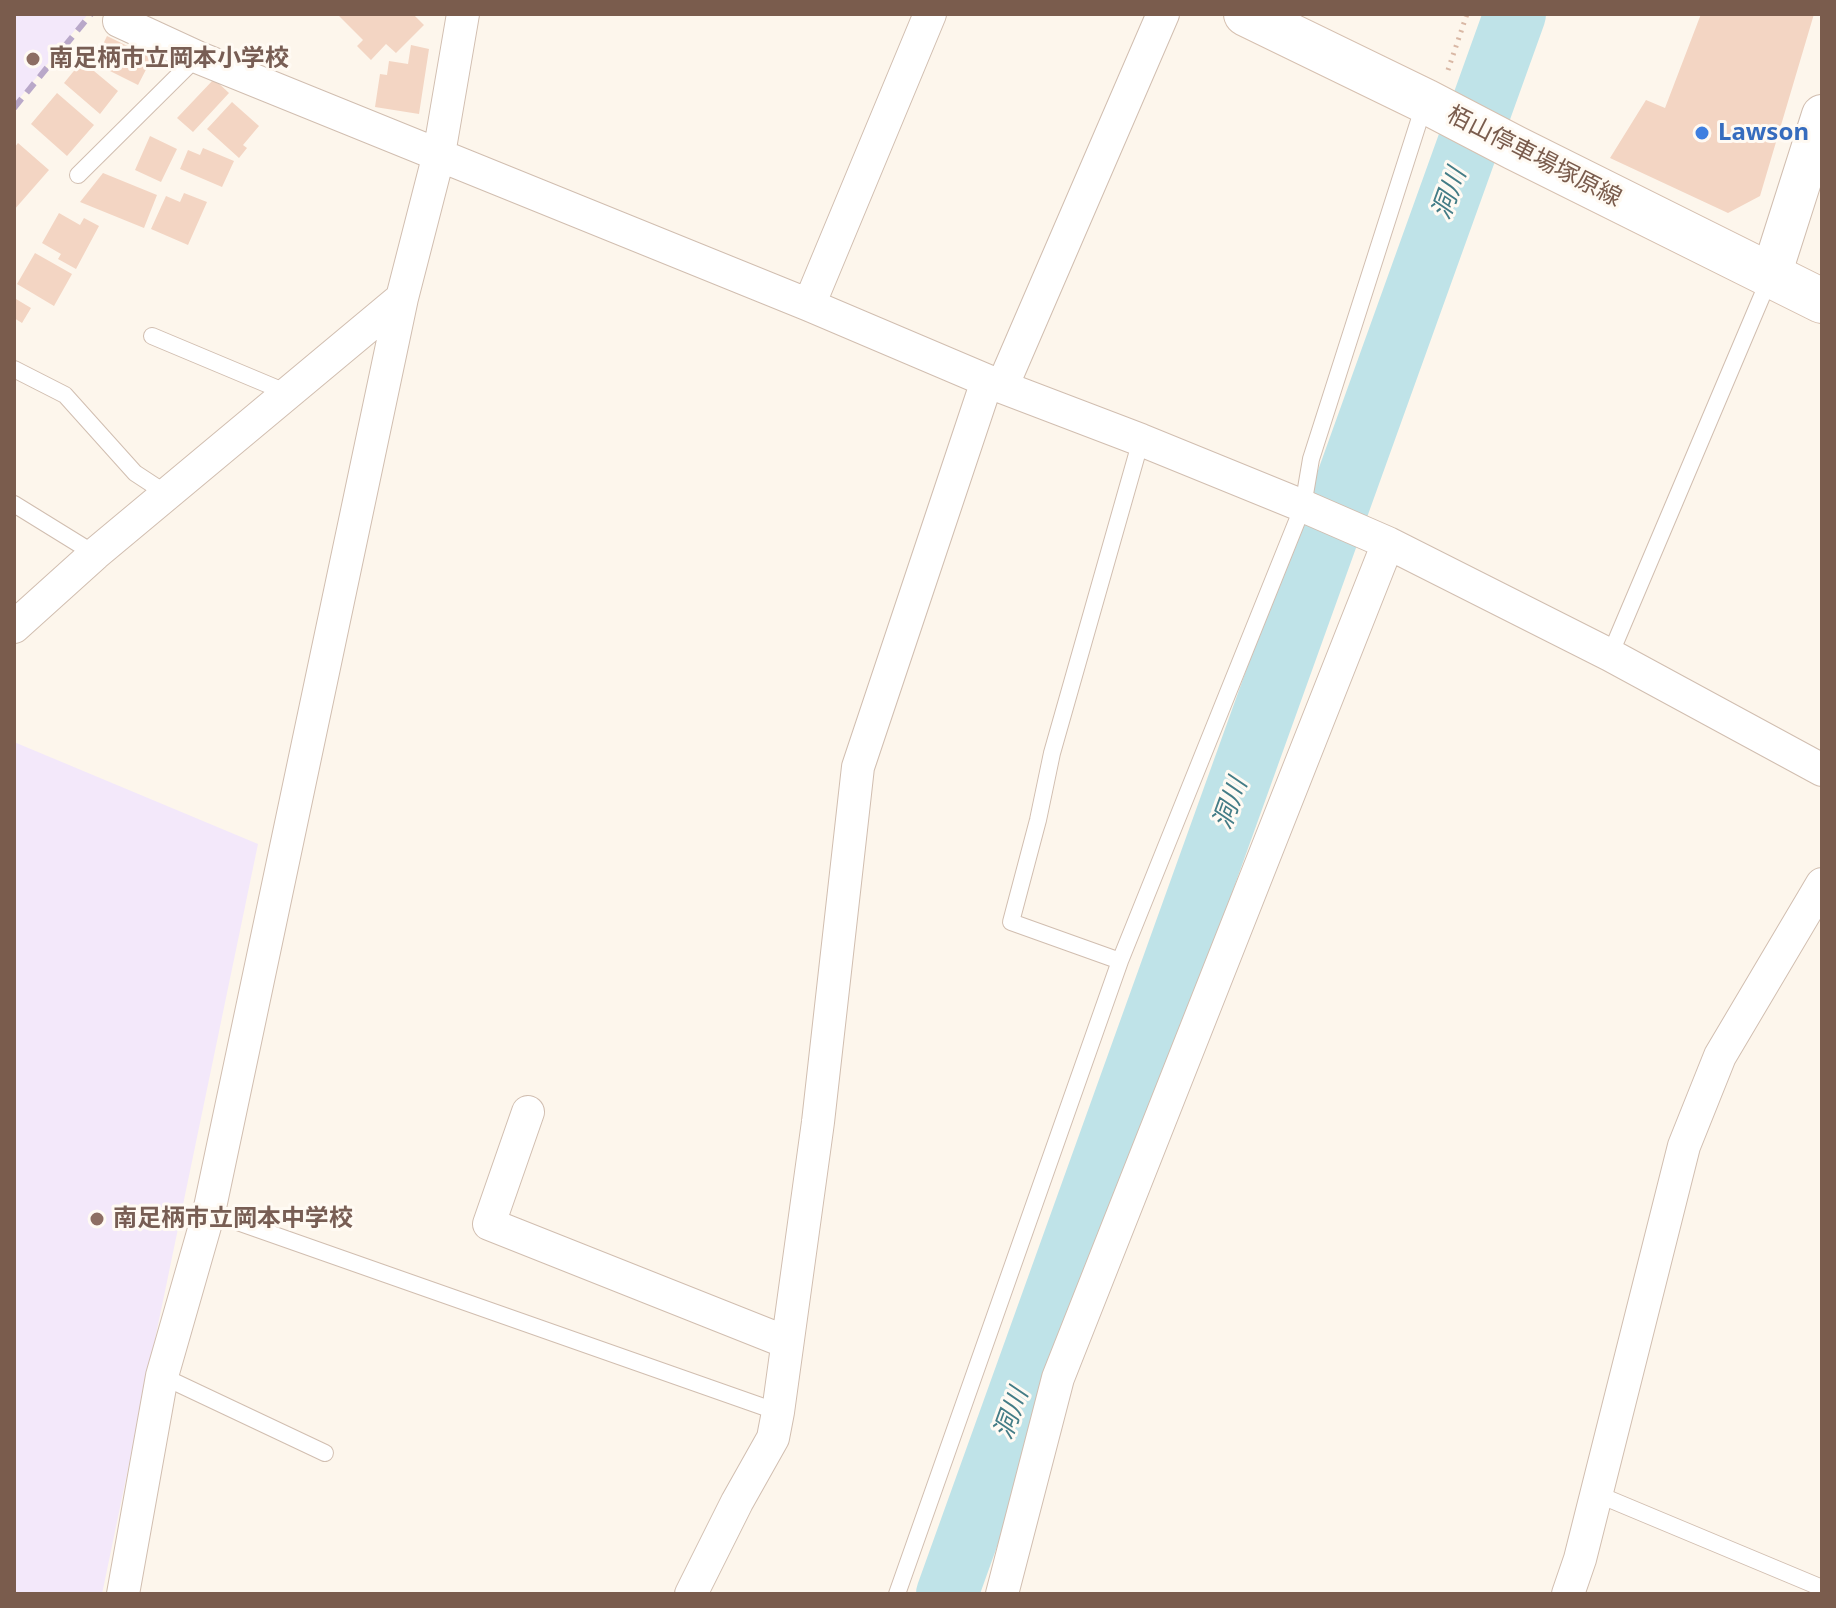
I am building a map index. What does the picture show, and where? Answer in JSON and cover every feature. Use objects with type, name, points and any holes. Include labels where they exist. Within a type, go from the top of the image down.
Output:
[{"type":"main road","name":"栢山停車場塚原線","points":[[1246,14],[1822,301]]},
{"type":"street","points":[[125,14],[119,21],[197,57],[1388,543],[1610,655],[1822,770]]},
{"type":"street","points":[[123,1594],[162,1376],[209,1212],[402,298],[439,154],[463,14]]},
{"type":"street","points":[[809,305],[930,14]]},
{"type":"street","points":[[691,1594],[773,1438],[818,1122],[858,767],[994,384],[1163,14]]},
{"type":"street","points":[[1771,275],[1822,115]]},
{"type":"street","points":[[14,627],[95,554],[402,298]]},
{"type":"street","points":[[1002,1594],[1058,1378],[1388,543]]},
{"type":"street","points":[[1568,1594],[1597,1494],[1684,1146],[1720,1056],[1822,884]]},
{"type":"street","points":[[528,1112],[489,1224],[786,1342]]},
{"type":"lane","points":[[78,175],[197,57]]},
{"type":"lane","points":[[897,1594],[1120,961],[1303,506],[1311,459],[1425,101]]},
{"type":"lane","points":[[1610,655],[1771,275]]},
{"type":"lane","points":[[152,336],[288,393]]},
{"type":"lane","points":[[14,369],[65,395],[135,473],[167,494]]},
{"type":"lane","points":[[1120,961],[1011,922],[1052,753],[1141,440]]},
{"type":"lane","points":[[14,504],[95,554]]},
{"type":"lane","points":[[209,1212],[778,1412]]},
{"type":"lane","points":[[162,1376],[325,1453]]},
{"type":"lane","points":[[1597,1494],[1822,1588]]},
{"type":"path","points":[[1425,101],[1450,66],[1467,14]]},
{"type":"shaded area","name":"南足柄市立岡本小学校","points":[[14,14],[88,14],[14,105]]},
{"type":"shaded area","name":"南足柄市立岡本中学校","points":[[14,742],[258,844],[102,1594],[14,1594]]},
{"type":"building","points":[[337,14],[413,14],[424,25],[396,53],[386,44],[371,60],[357,46],[363,40]]},
{"type":"building","name":"Lawson","points":[[1701,14],[1814,14],[1760,196],[1728,213],[1610,158],[1646,100],[1665,108]]},
{"type":"building","points":[[107,36],[152,58],[138,85],[94,63]]},
{"type":"building","points":[[411,45],[429,49],[419,114],[375,107],[380,74],[387,75],[389,61],[408,64]]},
{"type":"building","points":[[82,61],[118,91],[100,114],[64,83]]},
{"type":"building","points":[[214,79],[229,93],[193,132],[177,118]]},
{"type":"building","points":[[57,93],[94,125],[67,156],[31,124]]},
{"type":"building","points":[[232,102],[259,126],[243,145],[247,148],[239,158],[207,129]]},
{"type":"building","points":[[150,136],[177,149],[161,182],[135,170]]},
{"type":"building","points":[[18,143],[49,170],[14,210],[14,148]]},
{"type":"building","points":[[203,148],[234,161],[222,187],[180,169],[188,150],[200,155]]},
{"type":"building","points":[[103,173],[157,195],[144,228],[80,202]]},
{"type":"building","points":[[184,193],[207,202],[188,245],[151,229],[166,196],[180,202]]},
{"type":"building","points":[[59,213],[80,225],[84,218],[99,226],[76,269],[58,259],[61,254],[42,243]]},
{"type":"building","points":[[35,253],[72,274],[54,306],[17,284]]},
{"type":"building","points":[[16,299],[31,308],[22,323],[14,318]]},
{"type":"waterway","name":"洞川","points":[[947,1594],[1515,14]]},
{"type":"railway","points":[[14,108],[91,14]]},
{"type":"place","name":"南足柄市立岡本小学校","points":[[33,59]]},
{"type":"place","name":"Lawson","points":[[1702,133]]},
{"type":"place","name":"南足柄市立岡本中学校","points":[[97,1219]]}]
